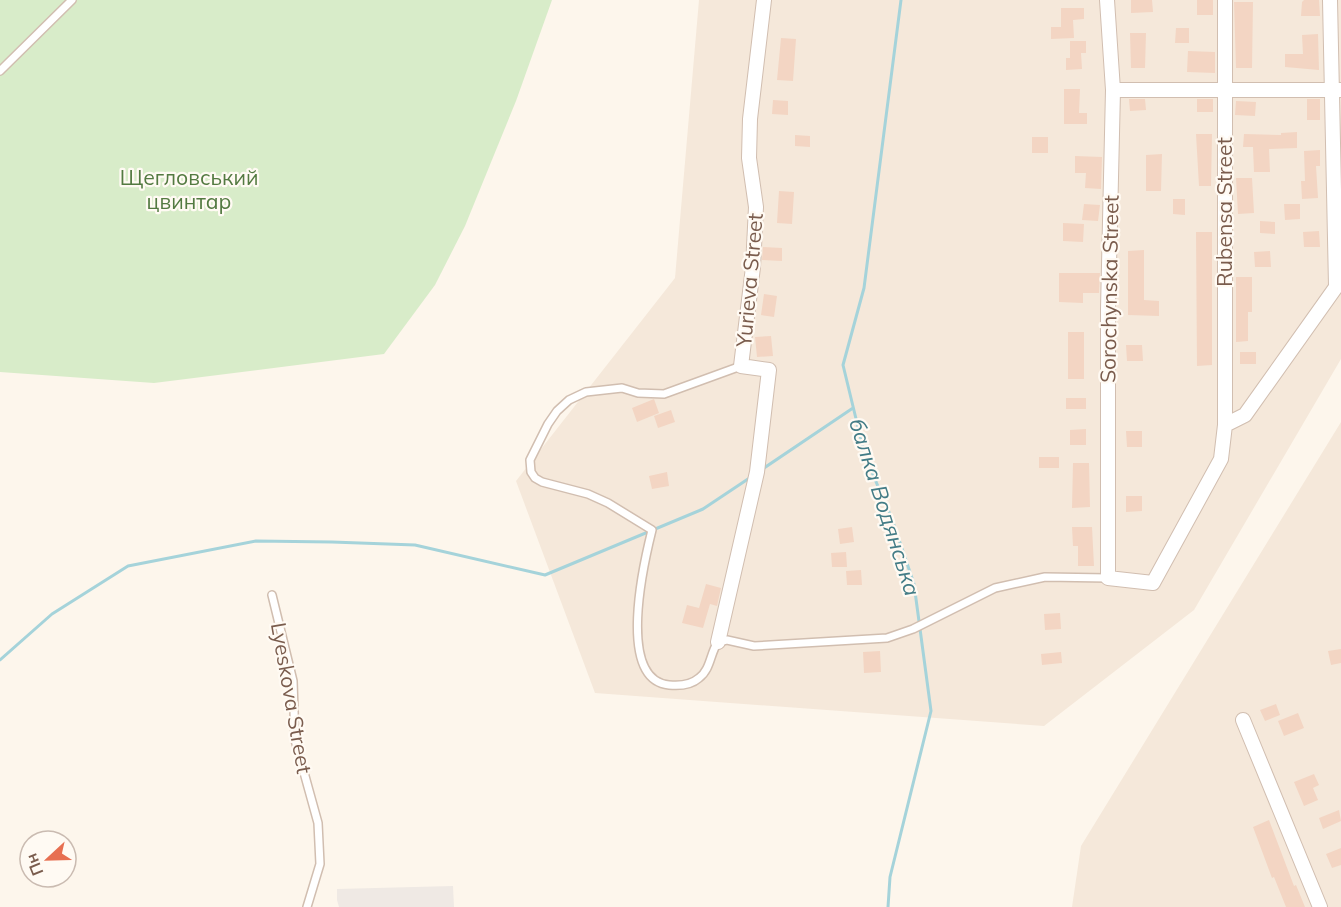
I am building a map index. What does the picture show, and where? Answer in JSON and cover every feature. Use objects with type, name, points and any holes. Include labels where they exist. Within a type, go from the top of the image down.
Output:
[{"type":"street","name":"Yurieva Street","points":[[718,642],[757,472],[769,370],[741,366],[753,267],[756,207],[749,158],[750,119],[764,0]]},
{"type":"street","name":"Sorochynska Street","points":[[1107,0],[1113,90],[1108,309],[1108,578]]},
{"type":"street","name":"Rubensa Street","points":[[1108,578],[1153,583],[1221,459],[1225,425],[1225,0]]},
{"type":"street","points":[[1225,425],[1245,415],[1339,283],[1336,90],[1330,0]]},
{"type":"street","points":[[1113,90],[1336,90]]},
{"type":"street","points":[[1243,720],[1320,907]]},
{"type":"lane","points":[[0,71],[72,0]]},
{"type":"lane","points":[[741,366],[664,394],[638,393],[622,388],[597,390],[577,395],[557,411],[532,455],[529,466],[535,478],[542,482],[588,494],[608,503],[652,530],[643,567],[638,621],[641,654],[645,669],[652,679],[663,685],[677,686],[700,678],[709,666],[711,651],[718,642],[727,640],[754,646],[887,638],[913,629],[995,588],[1045,578],[1108,578]]},
{"type":"lane","name":"Lyeskova Street","points":[[272,595],[293,681],[295,740],[318,824],[320,864],[307,907]]},
{"type":"shaded area","points":[[699,0],[1341,0],[1341,359],[1194,610],[1044,726],[595,693],[516,481],[675,278]]},
{"type":"shaded area","points":[[1341,422],[1341,907],[1072,907],[1081,846]]},
{"type":"shaded area","points":[[453,886],[454,907],[339,907],[337,900],[337,889]]},
{"type":"green space","name":"Щегловський цвинтар","points":[[0,0],[552,0],[516,101],[465,226],[435,285],[384,354],[154,383],[0,372]]},
{"type":"building","points":[[1131,0],[1152,0],[1153,12],[1131,13]]},
{"type":"building","points":[[1197,0],[1213,0],[1213,15],[1197,15]]},
{"type":"building","points":[[1304,0],[1319,0],[1320,16],[1301,16]]},
{"type":"building","points":[[1234,2],[1253,2],[1252,68],[1236,68]]},
{"type":"building","points":[[1061,8],[1084,8],[1084,19],[1073,20],[1074,38],[1051,39],[1051,27],[1061,27]]},
{"type":"building","points":[[1176,28],[1189,28],[1189,43],[1175,43]]},
{"type":"building","points":[[1130,33],[1146,33],[1145,68],[1131,68]]},
{"type":"building","points":[[1318,34],[1319,70],[1285,67],[1285,54],[1303,54],[1302,35]]},
{"type":"building","points":[[781,38],[796,39],[793,81],[777,80]]},
{"type":"building","points":[[1070,41],[1086,41],[1086,53],[1081,53],[1082,69],[1066,70],[1066,58],[1070,58]]},
{"type":"building","points":[[1188,51],[1215,52],[1215,73],[1187,72]]},
{"type":"building","points":[[1064,89],[1080,89],[1079,113],[1087,113],[1087,124],[1064,124]]},
{"type":"building","points":[[1129,99],[1145,99],[1146,110],[1130,111]]},
{"type":"building","points":[[1197,99],[1213,99],[1213,112],[1197,112]]},
{"type":"building","points":[[1307,99],[1320,99],[1320,120],[1307,120]]},
{"type":"building","points":[[773,100],[788,101],[788,115],[772,114]]},
{"type":"building","points":[[1236,101],[1256,102],[1255,116],[1235,115]]},
{"type":"building","points":[[1297,132],[1297,148],[1269,149],[1270,172],[1254,172],[1253,147],[1243,147],[1244,134],[1281,135],[1281,133]]},
{"type":"building","points":[[1196,134],[1212,134],[1211,186],[1199,186]]},
{"type":"building","points":[[795,135],[810,136],[810,147],[795,146]]},
{"type":"building","points":[[1032,137],[1048,137],[1048,153],[1032,153]]},
{"type":"building","points":[[1320,150],[1320,166],[1316,166],[1318,198],[1302,199],[1301,181],[1305,181],[1304,151]]},
{"type":"building","points":[[1162,154],[1161,191],[1146,191],[1146,155]]},
{"type":"building","points":[[1075,156],[1102,157],[1101,189],[1085,188],[1086,173],[1075,173]]},
{"type":"building","points":[[1236,178],[1252,178],[1254,213],[1238,214]]},
{"type":"building","points":[[779,191],[794,192],[792,224],[777,223]]},
{"type":"building","points":[[1173,199],[1185,199],[1185,215],[1173,214]]},
{"type":"building","points":[[1084,204],[1100,205],[1098,221],[1082,220]]},
{"type":"building","points":[[1284,204],[1300,204],[1300,219],[1285,220]]},
{"type":"building","points":[[1260,221],[1275,222],[1275,234],[1260,233]]},
{"type":"building","points":[[1063,223],[1084,224],[1083,242],[1063,241]]},
{"type":"building","points":[[1319,231],[1320,247],[1304,247],[1303,232]]},
{"type":"building","points":[[1196,232],[1212,232],[1212,365],[1197,366]]},
{"type":"building","points":[[763,247],[782,248],[782,261],[762,260]]},
{"type":"building","points":[[1144,250],[1144,300],[1159,301],[1159,316],[1128,315],[1128,251]]},
{"type":"building","points":[[1270,251],[1271,267],[1255,267],[1254,252]]},
{"type":"building","points":[[1059,273],[1100,273],[1099,293],[1083,293],[1083,303],[1059,302]]},
{"type":"building","points":[[1236,277],[1252,277],[1252,312],[1248,312],[1248,341],[1236,342]]},
{"type":"building","points":[[764,294],[777,296],[774,317],[761,315]]},
{"type":"building","points":[[1068,332],[1084,332],[1084,379],[1068,379]]},
{"type":"building","points":[[771,336],[773,356],[757,357],[755,337]]},
{"type":"building","points":[[1126,345],[1142,345],[1143,361],[1127,361]]},
{"type":"building","points":[[1240,352],[1256,352],[1256,364],[1240,364]]},
{"type":"building","points":[[1066,398],[1086,398],[1086,409],[1066,409]]},
{"type":"building","points":[[654,399],[659,413],[637,422],[632,408]]},
{"type":"building","points":[[671,410],[675,422],[658,428],[654,416]]},
{"type":"building","points":[[1086,429],[1086,445],[1070,445],[1070,430]]},
{"type":"building","points":[[1126,431],[1142,431],[1142,447],[1127,447]]},
{"type":"building","points":[[1039,457],[1059,457],[1059,468],[1039,468]]},
{"type":"building","points":[[1073,463],[1089,463],[1090,507],[1072,508]]},
{"type":"building","points":[[667,472],[669,486],[652,489],[649,476]]},
{"type":"building","points":[[1126,496],[1142,496],[1142,511],[1126,512]]},
{"type":"building","points":[[852,527],[854,542],[840,544],[838,529]]},
{"type":"building","points":[[1072,527],[1092,527],[1094,566],[1078,566],[1078,546],[1073,546]]},
{"type":"building","points":[[846,552],[847,567],[832,567],[831,553]]},
{"type":"building","points":[[861,570],[862,585],[847,585],[846,571]]},
{"type":"building","points":[[706,584],[721,588],[717,606],[710,604],[703,628],[682,623],[687,605],[699,608]]},
{"type":"building","points":[[1060,613],[1061,629],[1045,630],[1044,614]]},
{"type":"building","points":[[1341,649],[1341,663],[1331,665],[1328,651]]},
{"type":"building","points":[[880,651],[881,672],[864,673],[863,652]]},
{"type":"building","points":[[1061,652],[1062,663],[1042,665],[1041,654]]},
{"type":"building","points":[[1276,704],[1280,715],[1265,721],[1260,710]]},
{"type":"building","points":[[1298,713],[1304,728],[1284,736],[1278,721]]},
{"type":"building","points":[[1314,774],[1319,785],[1313,788],[1318,800],[1304,806],[1294,782]]},
{"type":"building","points":[[1339,810],[1341,821],[1323,829],[1319,818]]},
{"type":"building","points":[[1269,820],[1294,886],[1296,885],[1305,907],[1286,907],[1274,877],[1272,878],[1253,827]]},
{"type":"building","points":[[1341,848],[1341,865],[1332,868],[1326,854]]},
{"type":"waterway","name":"балка Водянська","points":[[888,907],[890,877],[931,711],[914,584],[892,519],[865,456],[843,365],[864,288],[901,0]]},
{"type":"waterway","points":[[761,470],[853,408]]},
{"type":"waterway","points":[[0,660],[52,614],[128,566],[256,541],[332,542],[415,545],[545,575],[703,509],[751,477]]}]
